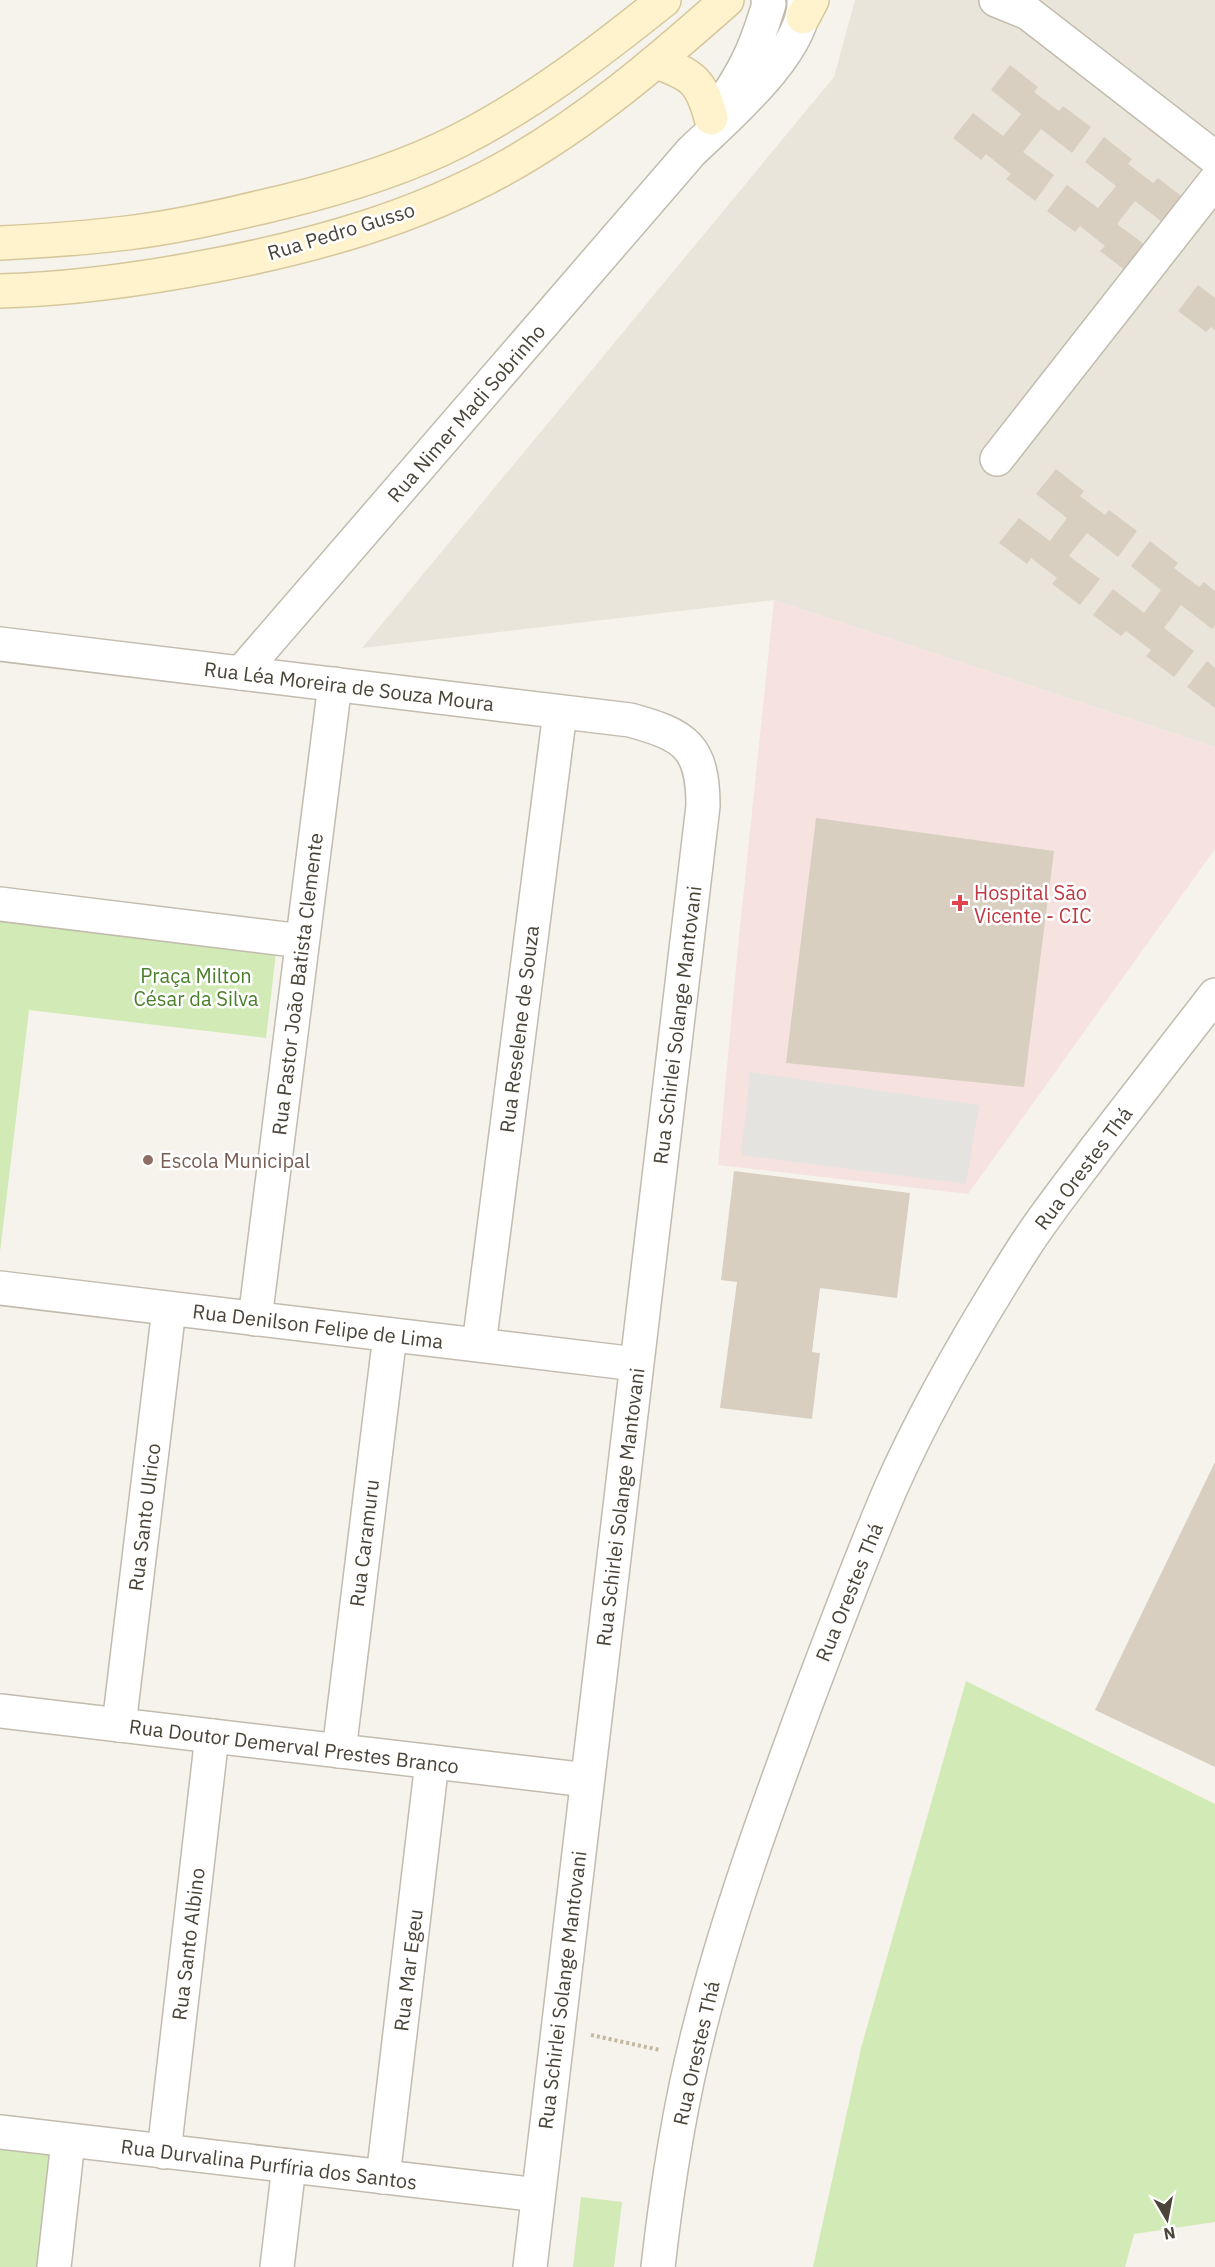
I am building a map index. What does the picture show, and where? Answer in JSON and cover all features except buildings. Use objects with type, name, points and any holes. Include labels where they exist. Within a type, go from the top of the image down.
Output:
[{"type":"main road","points":[[0,243],[129,233],[194,221],[330,190],[397,169],[459,141],[518,107],[575,70],[664,0]]},
{"type":"main road","name":"Rua Pedro Gusso","points":[[0,291],[41,290],[111,283],[167,274],[261,256],[388,221],[451,195],[503,169],[590,114],[657,62],[728,0]]},
{"type":"main road","points":[[657,62],[679,70],[694,80],[705,95],[711,118]]},
{"type":"street","name":"Rua Nimer Madi Sobrinho","points":[[691,153],[711,118],[748,64],[759,38],[768,0]]},
{"type":"street","points":[[996,0],[1024,7],[1215,158]]},
{"type":"street","name":"Rua Nimer Madi Sobrinho","points":[[241,673],[691,153],[758,88],[793,39],[807,6]]},
{"type":"street","points":[[997,459],[1215,181]]},
{"type":"street","name":"Rua Léa Moreira de Souza Moura","points":[[0,644],[630,720],[655,727],[678,738],[692,749]]},
{"type":"street","name":"Rua Pastor João Batista Clemente","points":[[255,1319],[335,684]]},
{"type":"street","name":"Rua Reselene de Souza","points":[[479,1346],[560,712]]},
{"type":"street","name":"Rua Schirlei Solange Mantovani","points":[[530,2267],[703,806],[700,767],[692,749]]},
{"type":"street","points":[[0,904],[302,941]]},
{"type":"street","name":"Rua Orestes Thá","points":[[658,2267],[679,2120],[698,2031],[736,1902],[800,1719],[849,1589],[891,1488],[939,1391],[1025,1245],[1215,995]]},
{"type":"street","name":"Rua Denilson Felipe de Lima","points":[[0,1288],[636,1364]]},
{"type":"street","name":"Rua Santo Ulrico","points":[[119,1725],[168,1309]]},
{"type":"street","name":"Rua Caramuru","points":[[339,1751],[390,1335]]},
{"type":"street","name":"Rua Doutor Demerval Prestes Branco","points":[[0,1711],[587,1780]]},
{"type":"street","name":"Rua Santo Albino","points":[[164,2151],[212,1736]]},
{"type":"street","name":"Rua Mar Egeu","points":[[383,2177],[432,1762]]},
{"type":"street","name":"Rua Durvalina Purfíria dos Santos","points":[[0,2132],[538,2195]]},
{"type":"street","points":[[54,2267],[68,2141]]},
{"type":"street","points":[[277,2267],[289,2166]]},
{"type":"path","points":[[587,2034],[664,2051]]},
{"type":"shaded area","points":[[855,0],[1215,0],[1215,747],[774,600],[362,648],[834,77]]},
{"type":"shaded area","name":"Hospital São Vicente - CIC","points":[[774,600],[1215,747],[1215,849],[968,1194],[718,1165]]},
{"type":"shaded area","points":[[750,1072],[979,1105],[966,1184],[741,1155]]},
{"type":"green space","name":"Praça Milton César da Silva","points":[[0,920],[276,953],[266,1038],[29,1010],[0,1252]]},
{"type":"green space","points":[[966,1681],[1215,1804],[1215,2222],[1134,2234],[1125,2267],[813,2267],[861,2048]]},
{"type":"green space","points":[[0,2147],[56,2154],[41,2267],[0,2267]]},
{"type":"green space","points":[[581,2197],[622,2202],[614,2267],[573,2267]]},
{"type":"place","name":"Hospital São Vicente - CIC","points":[[960,903]]},
{"type":"place","name":"Escola Municipal","points":[[148,1160]]}]
